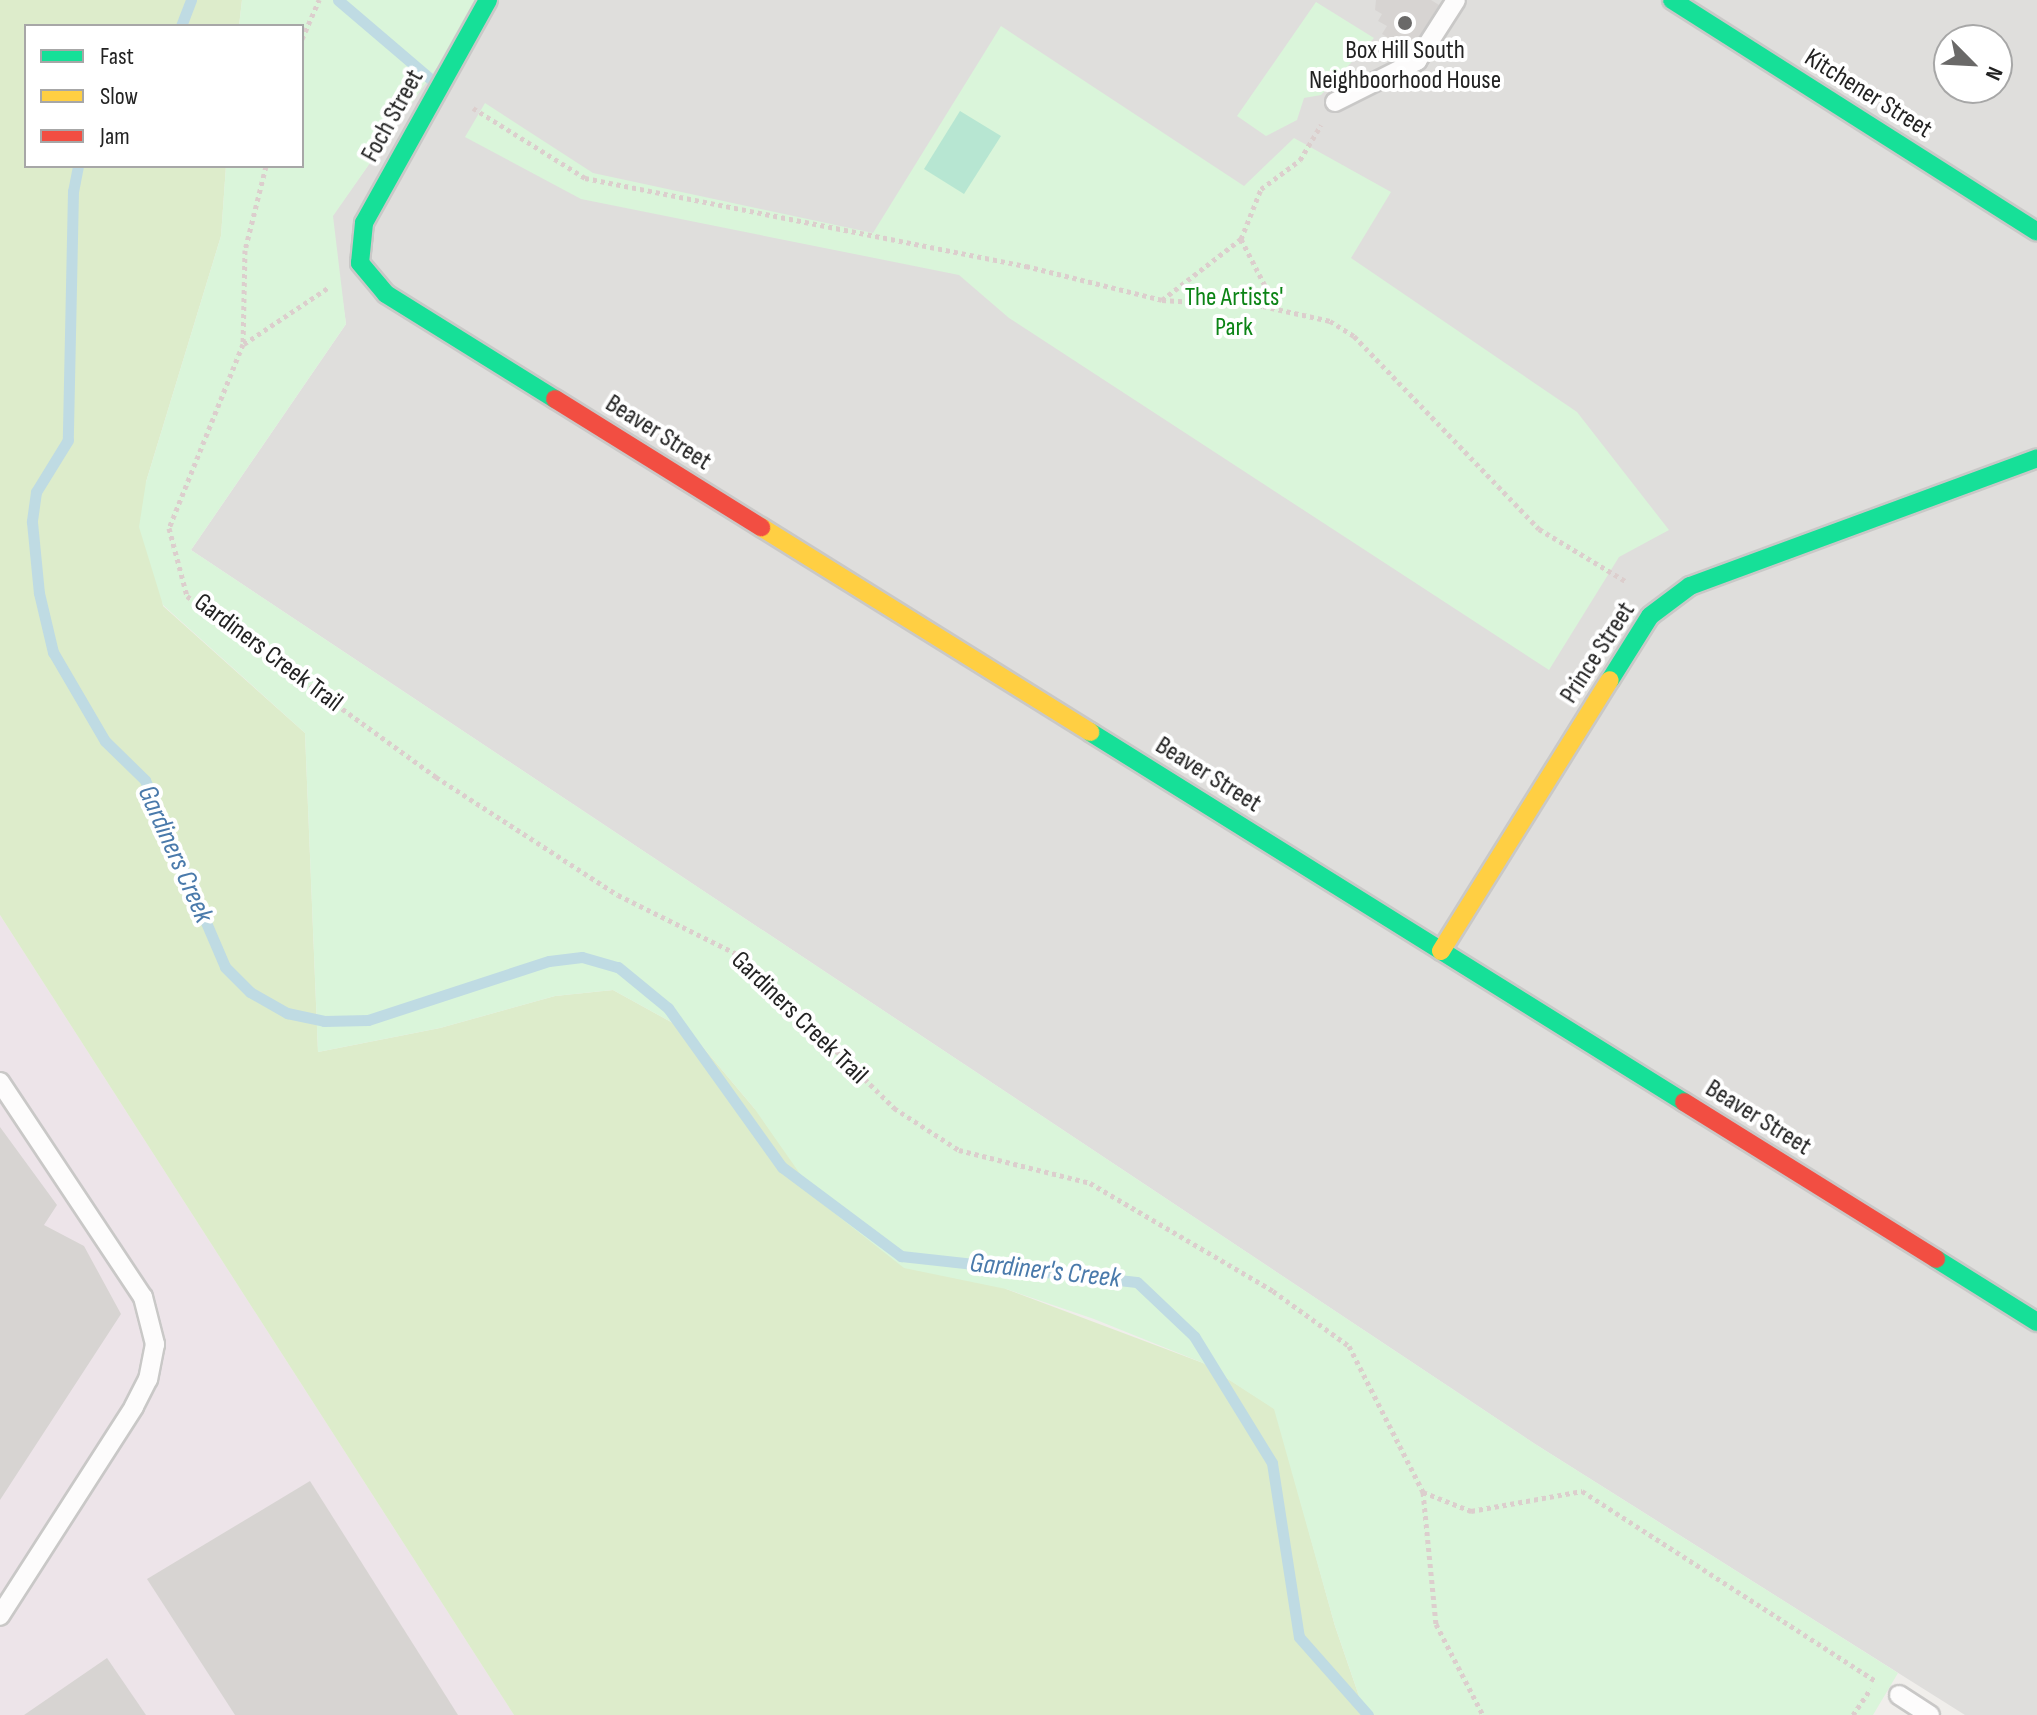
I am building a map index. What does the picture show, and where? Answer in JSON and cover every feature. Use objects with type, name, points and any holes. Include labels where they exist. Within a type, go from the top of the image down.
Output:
[{"type":"street","name":"Foch Street","points":[[360,263],[364,223],[488,0]]},
{"type":"street","name":"Kitchener Street","points":[[1672,0],[2037,232]]},
{"type":"street","name":"Beaver Street","points":[[360,263],[386,294],[2037,1322]]},
{"type":"street","name":"Prince Street","points":[[1441,951],[1650,616],[1690,586],[2037,458]]},
{"type":"lane","points":[[1335,102],[1417,61],[1456,0]]},
{"type":"lane","points":[[0,1082],[143,1297],[155,1344],[148,1379],[134,1407],[0,1616]]},
{"type":"lane","points":[[1899,1695],[1930,1715]]},
{"type":"path","points":[[304,34],[319,0]]},
{"type":"path","points":[[439,87],[585,178],[1026,266],[1162,300],[1277,309],[1330,321],[1354,336],[1539,529],[1632,585],[1650,616]]},
{"type":"path","points":[[1162,300],[1241,239],[1261,189],[1300,160],[1335,102]]},
{"type":"path","name":"Gardiners Creek Trail","points":[[266,168],[245,250],[243,344],[169,528],[187,596],[436,777],[618,895],[739,955],[894,1108],[920,1125],[959,1150],[1090,1183],[1273,1291],[1349,1346],[1423,1492],[1436,1624],[1483,1715]]},
{"type":"path","points":[[1241,239],[1277,309]]},
{"type":"path","points":[[243,344],[293,315],[360,263]]},
{"type":"path","points":[[1423,1492],[1471,1511],[1582,1491],[1899,1695]]},
{"type":"path","points":[[1853,1715],[1877,1681]]},
{"type":"shaded area","points":[[484,0],[2037,0],[2037,1715],[1965,1715],[1535,1444],[191,550],[346,324],[331,218]]},
{"type":"shaded area","points":[[0,915],[514,1715],[0,1715]]},
{"type":"green space","points":[[0,0],[242,0],[239,24],[24,24],[24,168],[226,168],[221,236],[146,482],[163,606],[305,733],[318,1052],[440,1028],[555,996],[613,990],[691,1033],[754,1108],[1006,1289],[1203,1363],[1275,1409],[1335,1626],[1361,1702],[1375,1715],[514,1715],[0,915]]},
{"type":"green space","points":[[242,0],[484,0],[333,216],[346,324],[191,550],[1535,1444],[1898,1673],[1873,1715],[1375,1715],[1361,1702],[1335,1626],[1274,1409],[1203,1363],[1094,1319],[1006,1289],[904,1268],[819,1201],[754,1108],[691,1033],[613,990],[555,996],[440,1028],[318,1052],[305,733],[163,605],[139,527],[146,482],[221,236],[226,168],[304,168],[304,24],[239,24]]},
{"type":"green space","points":[[1316,2],[1374,38],[1321,95],[1304,98],[1297,120],[1266,136],[1237,116]]},
{"type":"green space","name":"The Artists' Park","points":[[1001,26],[1244,186],[1294,138],[1391,192],[1351,258],[1577,412],[1669,530],[1619,557],[1549,670],[1009,318],[959,275],[581,199],[465,137],[485,103],[593,173],[873,233]]},
{"type":"green space","points":[[960,111],[1001,136],[964,194],[924,169]]},
{"type":"building","name":"Box Hill South Neighboorhood House","points":[[1376,0],[1431,0],[1439,5],[1411,51],[1382,34],[1387,26],[1378,21],[1382,14],[1375,10]]},
{"type":"building","points":[[0,1127],[57,1205],[44,1225],[84,1246],[121,1314],[0,1500]]},
{"type":"building","points":[[310,1481],[458,1715],[235,1715],[147,1579]]},
{"type":"building","points":[[107,1658],[146,1715],[24,1715]]},
{"type":"waterway","name":"Gardiners Creek","points":[[182,24],[191,0]]},
{"type":"waterway","points":[[338,0],[433,81]]},
{"type":"waterway","name":"Gardiners Creek","points":[[78,168],[73,191],[68,440],[36,492],[32,522],[39,593],[53,652],[105,741],[145,780],[225,967],[250,992],[287,1013],[324,1021],[368,1020],[549,961],[582,957],[618,967],[668,1008],[782,1167],[901,1256],[1137,1282],[1194,1336],[1272,1463],[1299,1637],[1368,1715]]},
{"type":"traffic: fast","points":[[488,0],[364,223],[360,263],[386,294],[555,399]]},
{"type":"traffic: fast","points":[[1672,0],[2037,232]]},
{"type":"traffic: fast","points":[[1610,680],[1650,616],[1690,586],[2037,458]]},
{"type":"traffic: fast","points":[[1090,732],[1684,1102]]},
{"type":"traffic: fast","points":[[1936,1259],[2037,1322]]},
{"type":"traffic: slow","points":[[761,527],[1090,732]]},
{"type":"traffic: slow","points":[[1441,951],[1610,680]]},
{"type":"traffic: jam","points":[[555,399],[761,527]]},
{"type":"traffic: jam","points":[[1684,1102],[1936,1259]]},
{"type":"place","name":"Box Hill South Neighboorhood House","points":[[1405,23]]},
{"type":"water label","name":"Gardiner's Creek","points":[[1045,1271]]}]
